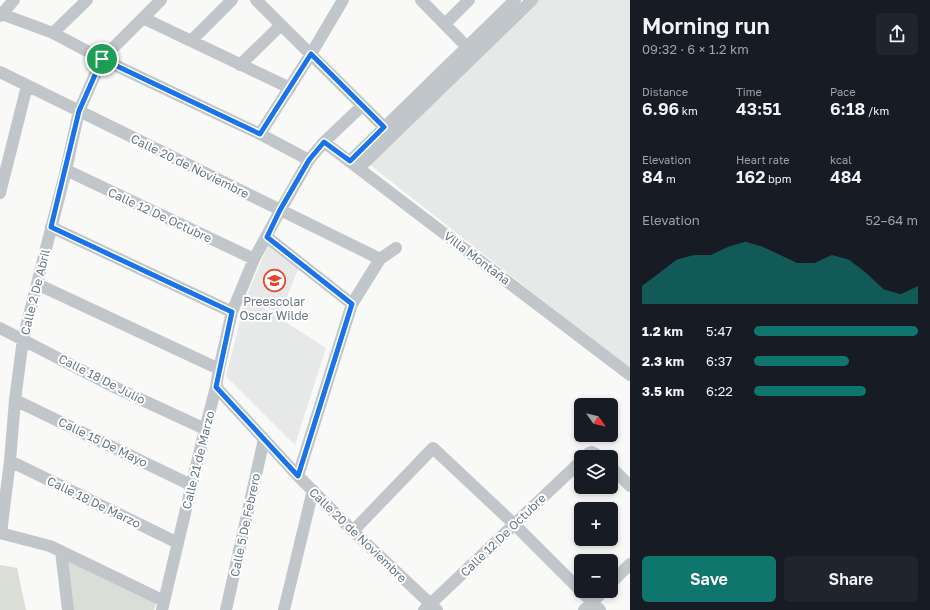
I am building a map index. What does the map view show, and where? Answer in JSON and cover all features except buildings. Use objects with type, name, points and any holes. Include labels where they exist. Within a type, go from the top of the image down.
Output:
[{"type":"street","points":[[14,0],[1,15],[53,34],[260,134],[309,160]]},
{"type":"street","points":[[53,34],[87,0]]},
{"type":"street","points":[[102,59],[161,0]]},
{"type":"street","points":[[192,41],[232,0]]},
{"type":"street","points":[[256,0],[384,127]]},
{"type":"street","points":[[260,134],[290,88],[343,0]]},
{"type":"street","points":[[421,0],[467,46]]},
{"type":"street","points":[[445,24],[469,0]]},
{"type":"street","points":[[354,164],[384,127],[417,103],[467,46],[515,0]]},
{"type":"street","points":[[354,164],[417,103],[532,0]]},
{"type":"street","points":[[143,18],[290,88]]},
{"type":"street","points":[[240,65],[281,25]]},
{"type":"street","name":"Calle 2 De Abril","points":[[0,533],[10,461],[23,339],[66,170],[79,111],[102,59]]},
{"type":"street","name":"Calle 20 de Noviembre","points":[[0,72],[380,259]]},
{"type":"street","points":[[0,193],[27,86]]},
{"type":"street","name":"Calle 21 de Marzo","points":[[163,605],[216,387],[232,312],[254,259],[309,160],[324,142],[362,106]]},
{"type":"street","name":"Villa Montaña","points":[[324,142],[630,375]]},
{"type":"street","name":"Calle 12 De Octubre","points":[[66,170],[254,259]]},
{"type":"street","points":[[51,227],[232,312]]},
{"type":"street","points":[[267,237],[352,304]]},
{"type":"street","points":[[298,476],[352,304],[380,259],[396,248]]},
{"type":"street","points":[[37,284],[219,369]]},
{"type":"street","name":"Calle 18 De Julio","points":[[0,328],[112,386],[205,429]]},
{"type":"street","name":"Calle 20 de Noviembre","points":[[216,387],[298,476],[431,608]]},
{"type":"street","name":"Calle 15 De Mayo","points":[[16,400],[192,485]]},
{"type":"street","name":"Calle 5 De Febrero","points":[[226,610],[264,439]]},
{"type":"street","points":[[353,531],[433,448],[514,524],[592,608],[599,598]]},
{"type":"street","name":"Calle 18 De Marzo","points":[[10,461],[178,543]]},
{"type":"street","name":"Calle 12 De Octubre","points":[[431,608],[514,524],[574,470]]},
{"type":"street","points":[[618,474],[630,486]]},
{"type":"street","points":[[284,610],[313,490]]},
{"type":"street","points":[[0,533],[61,551],[163,605]]},
{"type":"street","points":[[61,551],[68,610]]},
{"type":"street","points":[[618,576],[630,564]]},
{"type":"shaded area","points":[[526,0],[630,0],[630,369],[365,161]]},
{"type":"shaded area","name":"Preescolar Oscar Wilde","points":[[270,241],[300,265],[280,314],[247,295]]},
{"type":"shaded area","points":[[246,297],[326,348],[295,445],[226,376]]},
{"type":"shaded area","points":[[66,558],[156,603],[154,610],[73,610]]},
{"type":"shaded area","points":[[0,565],[17,568],[26,610],[0,610]]},
{"type":"place","name":"Preescolar Oscar Wilde","points":[[274,280]]},
{"type":"route","points":[[311,54],[384,127],[350,161],[324,142],[309,160],[280,210],[267,237],[352,304],[298,476],[216,387],[232,312],[51,227],[66,170],[79,111],[102,59],[260,134],[311,54]]}]
